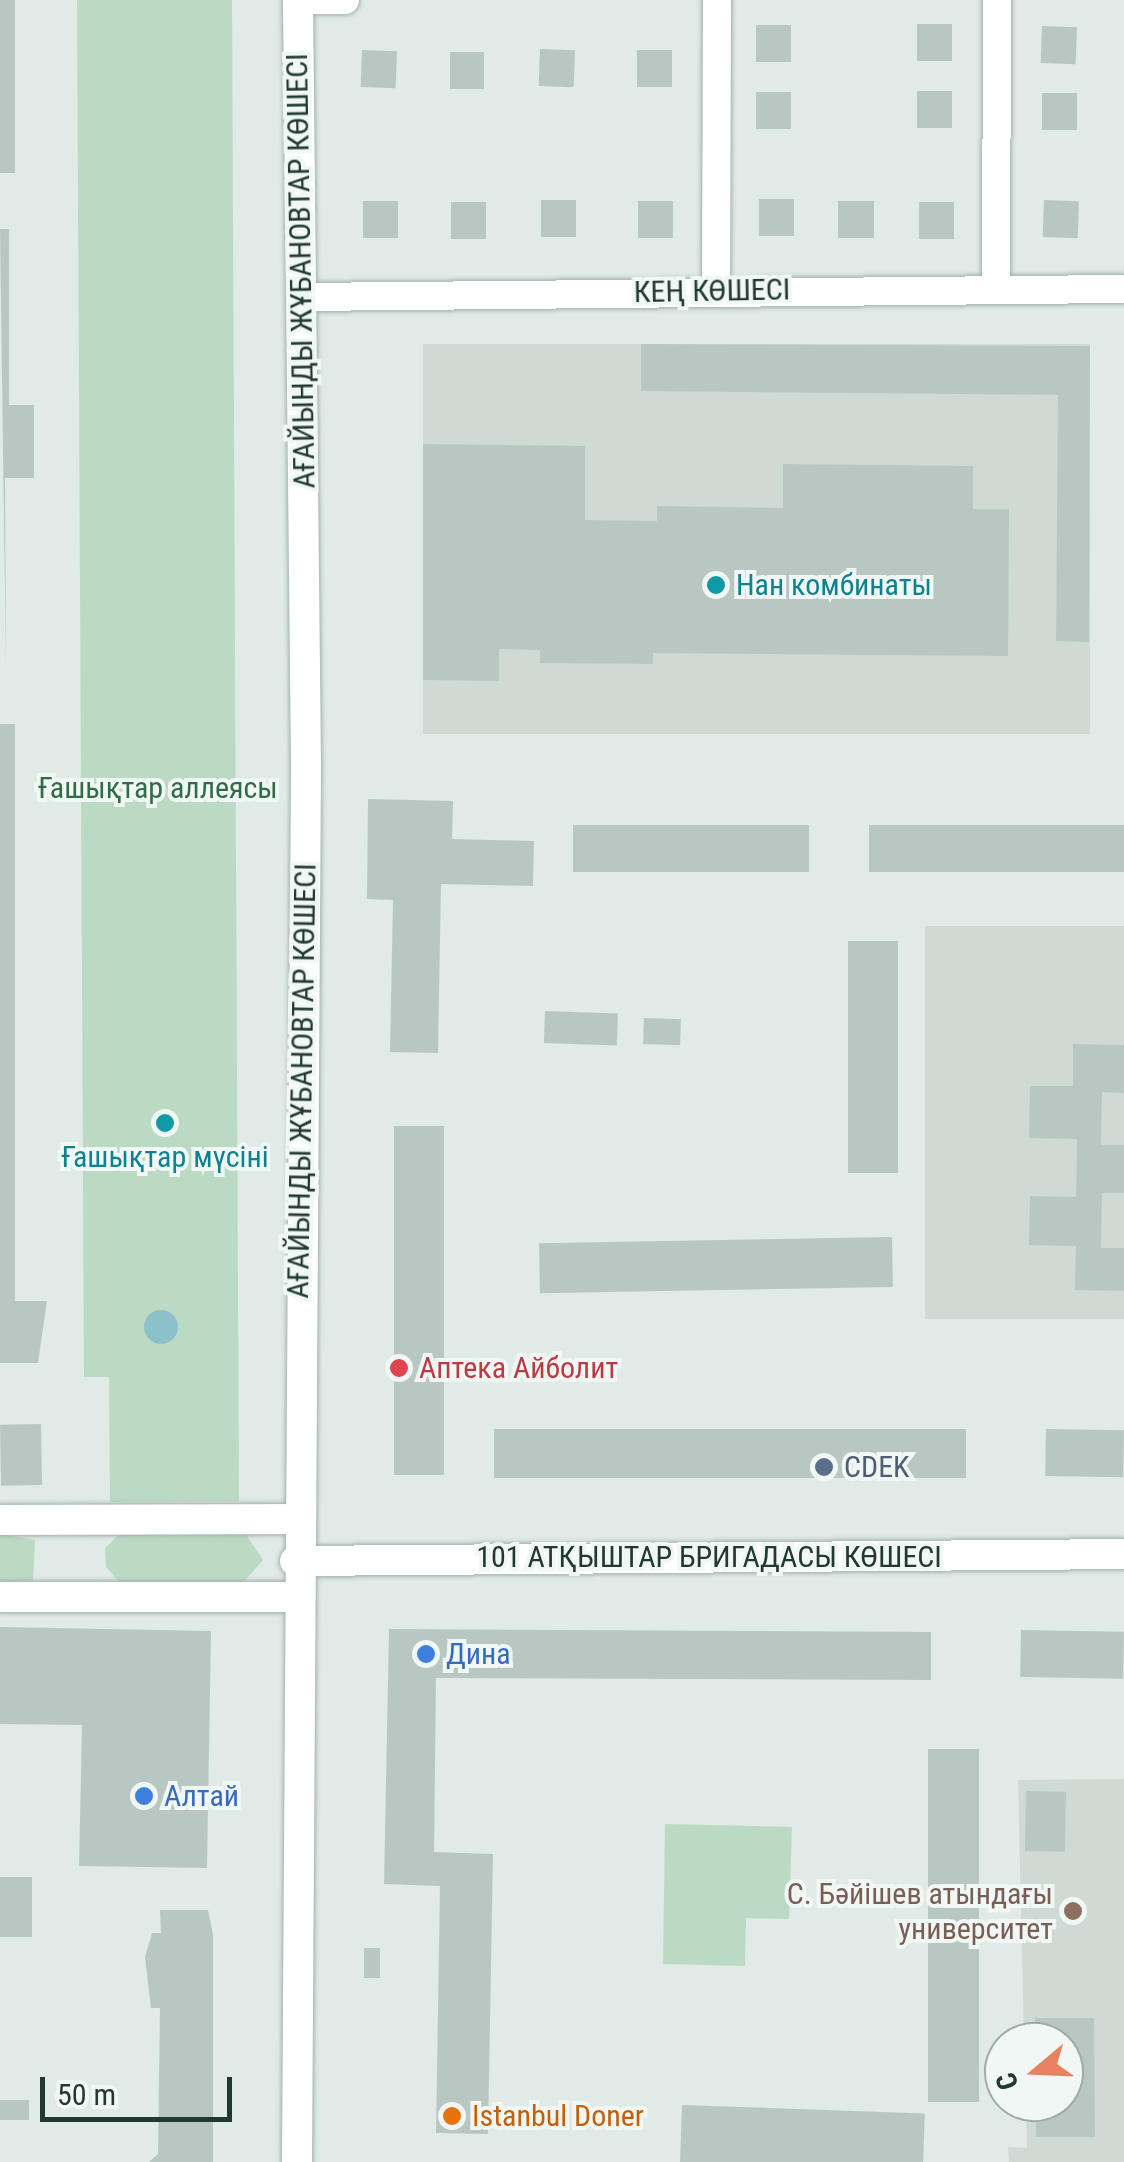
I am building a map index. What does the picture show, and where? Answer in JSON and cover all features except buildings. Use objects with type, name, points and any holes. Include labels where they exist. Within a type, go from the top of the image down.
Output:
[{"type":"street","points":[[298,0],[346,0]]},
{"type":"street","name":"АҒАЙЫНДЫ ЖҰБАНОВТАР КӨШЕСІ","points":[[297,2162],[295,1519],[306,765],[298,0]]},
{"type":"street","points":[[716,290],[718,0]]},
{"type":"street","points":[[996,288],[997,0]]},
{"type":"street","name":"КЕҢ КӨШЕСІ","points":[[301,297],[1124,288]]},
{"type":"street","points":[[0,1520],[295,1519]]},
{"type":"street","name":"101 АТҚЫШТАР БРИГАДАСЫ КӨШЕСІ","points":[[295,1561],[1124,1554]]},
{"type":"street","points":[[0,1597],[295,1598]]},
{"type":"shaded area","points":[[423,344],[1090,344],[1090,734],[423,734]]},
{"type":"shaded area","points":[[925,926],[1124,926],[1124,1319],[925,1319]]},
{"type":"shaded area","name":"С. Бәйішев атындағы университет","points":[[1124,1779],[1124,2162],[1009,2162],[1008,2147],[1027,2148],[1026,2122],[1084,2122],[1084,2022],[1024,2022],[1018,1780]]},
{"type":"green space","name":"Ғашықтар аллеясы","points":[[77,0],[232,0],[239,1501],[110,1502],[109,1377],[84,1377]]},
{"type":"green space","points":[[245,1533],[263,1560],[243,1583],[120,1583],[106,1567],[105,1548],[120,1534]]},
{"type":"green space","points":[[0,1534],[35,1540],[33,1580],[0,1584]]},
{"type":"green space","points":[[665,1824],[792,1827],[789,1919],[746,1918],[745,1966],[663,1964]]},
{"type":"water","points":[[161,1310],[173,1315],[178,1327],[173,1339],[161,1344],[149,1339],[144,1327],[149,1315]]},
{"type":"place","name":"Нан комбинаты","points":[[716,585]]},
{"type":"place","name":"Ғашықтар мүсіні","points":[[165,1123]]},
{"type":"place","name":"Аптека Айболит","points":[[399,1368]]},
{"type":"place","name":"CDEK","points":[[824,1467]]},
{"type":"place","name":"Дина","points":[[426,1654]]},
{"type":"place","name":"Алтай","points":[[144,1796]]},
{"type":"place","name":"С. Бәйішев атындағы университет","points":[[1073,1911]]},
{"type":"place","name":"Istanbul Doner","points":[[452,2116]]}]
